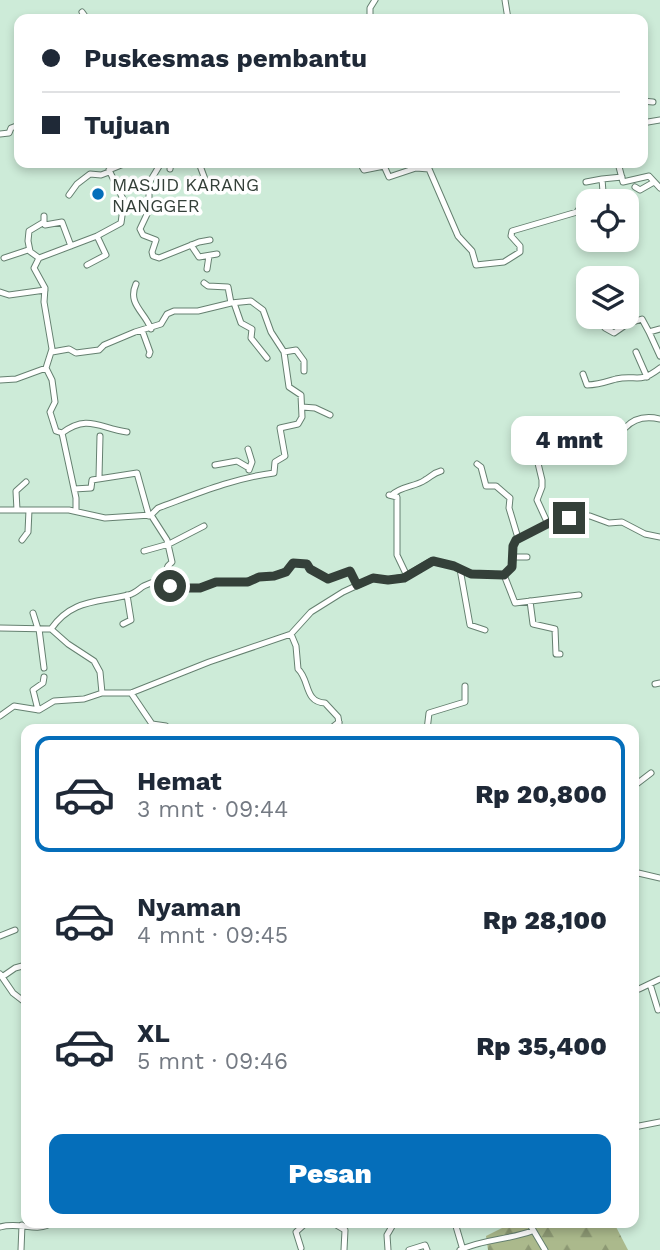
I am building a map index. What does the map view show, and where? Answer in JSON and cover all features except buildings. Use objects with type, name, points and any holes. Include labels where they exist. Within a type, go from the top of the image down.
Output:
[{"type":"street","points":[[648,102],[653,102]]},
{"type":"street","points":[[0,134],[9,133],[14,127]]},
{"type":"street","points":[[69,195],[77,184],[90,174],[102,175],[112,168]]},
{"type":"street","points":[[158,168],[149,184],[149,210],[140,230],[143,236],[156,240],[152,252],[156,258],[210,240]]},
{"type":"street","points":[[202,168],[206,182]]},
{"type":"street","points":[[385,168],[389,177],[416,168],[429,169],[458,236],[471,251],[476,265],[499,263],[520,252],[520,246],[511,236],[512,232],[576,212]]},
{"type":"street","points":[[619,168],[625,182],[649,176],[656,180],[660,188]]},
{"type":"street","points":[[62,433],[56,431],[50,414],[51,405],[55,402],[52,380],[46,368],[52,352],[44,302],[45,290],[34,268],[39,258],[97,236],[121,221],[124,201],[109,172]]},
{"type":"street","points":[[586,182],[622,177]]},
{"type":"street","points":[[602,179],[603,189]]},
{"type":"street","points":[[635,187],[639,190],[656,180]]},
{"type":"street","points":[[39,258],[30,251],[29,231],[44,219],[46,225],[62,222],[71,246]]},
{"type":"street","points":[[87,265],[106,255],[97,236]]},
{"type":"street","points":[[191,246],[199,257],[217,254]]},
{"type":"street","points":[[4,258],[30,251]]},
{"type":"street","points":[[207,269],[209,256]]},
{"type":"street","points":[[204,283],[208,286],[228,287],[241,323],[252,329],[251,338],[267,358]]},
{"type":"street","points":[[135,284],[132,292],[134,302],[151,329]]},
{"type":"street","points":[[0,292],[9,295],[45,290]]},
{"type":"street","points":[[0,510],[76,511],[101,518],[150,515],[158,508],[248,476],[274,473],[275,463],[285,456],[279,428],[298,424],[302,417],[301,394],[291,390],[287,383],[284,352],[271,332],[263,310],[251,301],[198,311],[174,311],[166,314],[163,323],[97,350],[76,353],[69,349],[52,352]]},
{"type":"street","points":[[639,320],[642,319],[660,356]]},
{"type":"street","points":[[649,332],[660,329]]},
{"type":"street","points":[[142,330],[149,355]]},
{"type":"street","points":[[284,352],[296,350],[304,361],[304,371]]},
{"type":"street","points":[[636,352],[647,377]]},
{"type":"street","points":[[0,380],[16,379],[46,368]]},
{"type":"street","points":[[583,374],[587,385],[600,384],[617,379],[637,380],[660,368]]},
{"type":"street","points":[[302,407],[316,408],[330,415]]},
{"type":"street","points":[[625,428],[634,421],[650,417],[660,419]]},
{"type":"street","points":[[62,433],[73,425],[94,422],[105,428],[127,432]]},
{"type":"street","points":[[62,433],[76,511]]},
{"type":"street","points":[[99,477],[100,436]]},
{"type":"street","points":[[248,449],[252,462],[248,476]]},
{"type":"street","points":[[536,455],[542,480],[537,500],[548,524]]},
{"type":"street","points":[[215,465],[237,461],[249,468]]},
{"type":"street","points":[[477,464],[481,467],[485,485],[496,486],[510,498],[509,508],[519,538]]},
{"type":"street","points":[[407,576],[397,555],[397,497],[391,495],[441,471]]},
{"type":"street","points":[[51,629],[63,614],[88,601],[100,602],[127,596],[163,579],[168,566],[173,562],[169,544],[157,521],[150,515],[138,474],[114,478],[99,477],[92,480],[91,488],[74,489]]},
{"type":"street","points":[[18,510],[16,491],[26,482]]},
{"type":"street","points":[[22,540],[28,532],[29,510]]},
{"type":"street","points":[[0,716],[14,706],[38,710],[54,701],[84,699],[102,693],[131,692],[291,634],[311,612],[357,585],[373,578],[388,580],[407,576],[433,561],[471,574],[504,575],[512,567],[513,544],[519,538],[548,524],[577,516],[590,516],[609,523],[622,522],[645,534],[659,537]]},
{"type":"street","points":[[144,551],[169,544],[204,526]]},
{"type":"street","points":[[513,557],[527,557]]},
{"type":"street","points":[[163,579],[174,588],[200,588],[216,582],[248,582],[259,577],[274,576],[286,571],[293,563],[307,564],[310,569],[328,579],[350,571],[357,585]]},
{"type":"street","points":[[460,569],[470,625],[485,630]]},
{"type":"street","points":[[504,575],[514,602],[579,595]]},
{"type":"street","points":[[123,624],[131,620],[127,596]]},
{"type":"street","points":[[530,601],[533,624],[554,627],[557,633],[556,653],[561,654]]},
{"type":"street","points":[[33,613],[44,668]]},
{"type":"street","points":[[0,628],[51,629],[94,661],[100,672],[102,693]]},
{"type":"street","points":[[291,634],[296,646],[298,669],[304,676],[309,694],[316,702],[325,703],[338,718],[336,724]]},
{"type":"street","points":[[38,710],[33,690],[37,685],[43,684],[44,677]]},
{"type":"street","points":[[428,724],[429,713],[465,702],[465,686]]},
{"type":"street","points":[[131,692],[152,724]]},
{"type":"street","points":[[30,710],[31,697]]},
{"type":"street","points":[[639,782],[651,772]]},
{"type":"street","points":[[639,873],[660,877]]},
{"type":"street","points":[[0,936],[15,930]]},
{"type":"street","points":[[21,966],[1,976],[21,999]]},
{"type":"street","points":[[639,989],[660,979]]},
{"type":"street","points":[[650,984],[658,1010]]},
{"type":"street","points":[[639,1126],[660,1122]]},
{"type":"street","points":[[0,1227],[15,1223],[21,1225]]},
{"type":"street","points":[[22,1228],[22,1250]]},
{"type":"street","points":[[301,1228],[296,1233],[301,1248]]},
{"type":"street","points":[[343,1228],[344,1250]]},
{"type":"street","points":[[388,1250],[387,1235],[391,1228]]},
{"type":"street","points":[[456,1228],[462,1250],[478,1242],[511,1238],[532,1231]]},
{"type":"street","points":[[531,1228],[545,1250]]},
{"type":"street","points":[[409,1250],[425,1245],[427,1250]]},
{"type":"green space","points":[[502,1228],[617,1228],[628,1250],[488,1250],[486,1236]]},
{"type":"place","name":"MASJID KARANG NANGGER","points":[[98,194]]},
{"type":"route","points":[[170,586],[190,589],[216,582],[248,582],[286,572],[293,563],[307,564],[315,573],[326,579],[350,571],[357,585],[373,578],[404,578],[433,561],[471,574],[504,575],[512,567],[516,540],[555,520],[569,518]]}]
